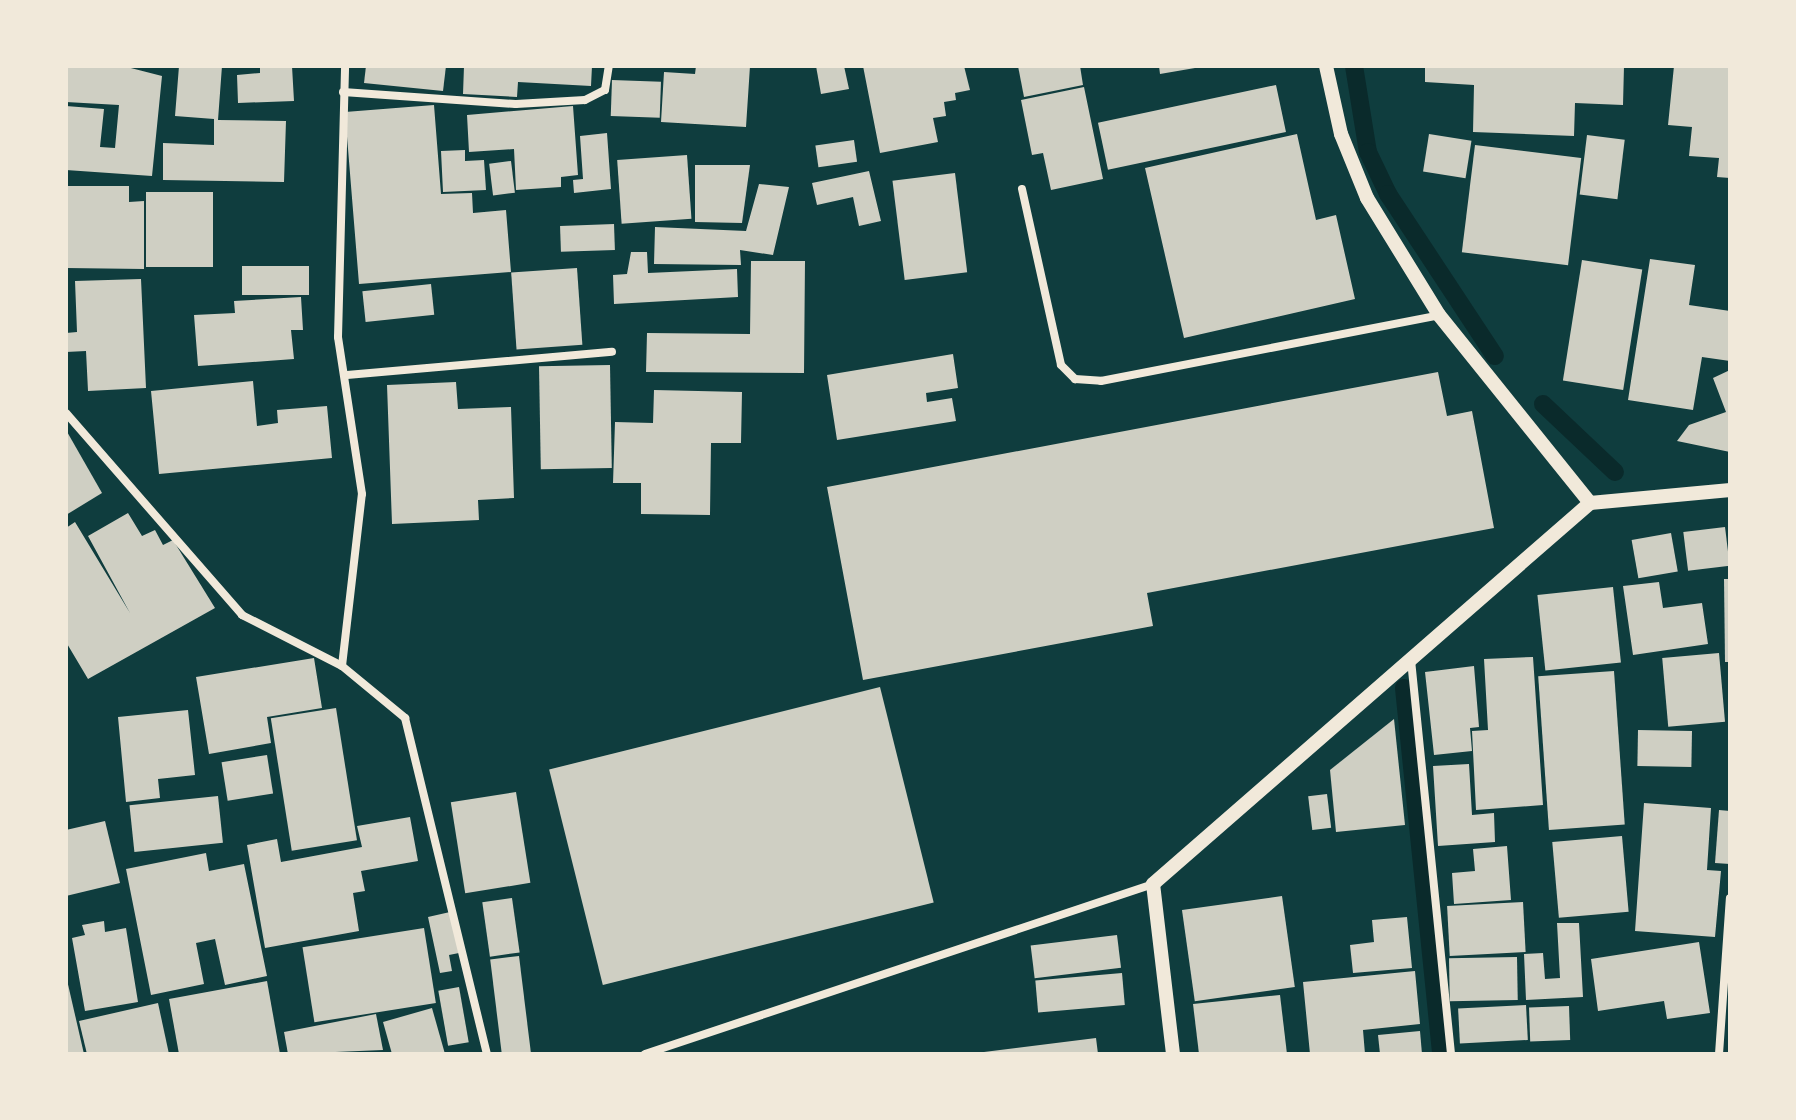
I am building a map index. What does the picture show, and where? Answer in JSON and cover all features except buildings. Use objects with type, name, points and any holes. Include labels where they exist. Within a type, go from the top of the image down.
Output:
[{"type":"street","points":[[342,666],[362,494],[347,375],[338,337],[345,66]]},
{"type":"street","points":[[343,92],[516,104],[585,100],[605,90],[609,66]]},
{"type":"street","points":[[1326,66],[1341,134],[1367,198],[1439,315],[1590,503]]},
{"type":"street","points":[[1022,189],[1061,365],[1075,379],[1101,381],[1439,315]]},
{"type":"street","points":[[347,375],[612,352]]},
{"type":"street","points":[[66,413],[242,615],[342,666],[405,718],[415,743],[487,1054]]},
{"type":"street","points":[[645,1054],[1153,884],[1410,655],[1590,503],[1730,490]]},
{"type":"street","points":[[1410,655],[1451,1054]]},
{"type":"street","points":[[1153,884],[1173,1054]]},
{"type":"street","points":[[1719,1054],[1730,898]]},
{"type":"waterway","points":[[1354,66],[1368,152],[1388,194],[1495,356]]},
{"type":"waterway","points":[[1543,404],[1615,472]]},
{"type":"waterway","points":[[1404,688],[1441,1054]]}]
